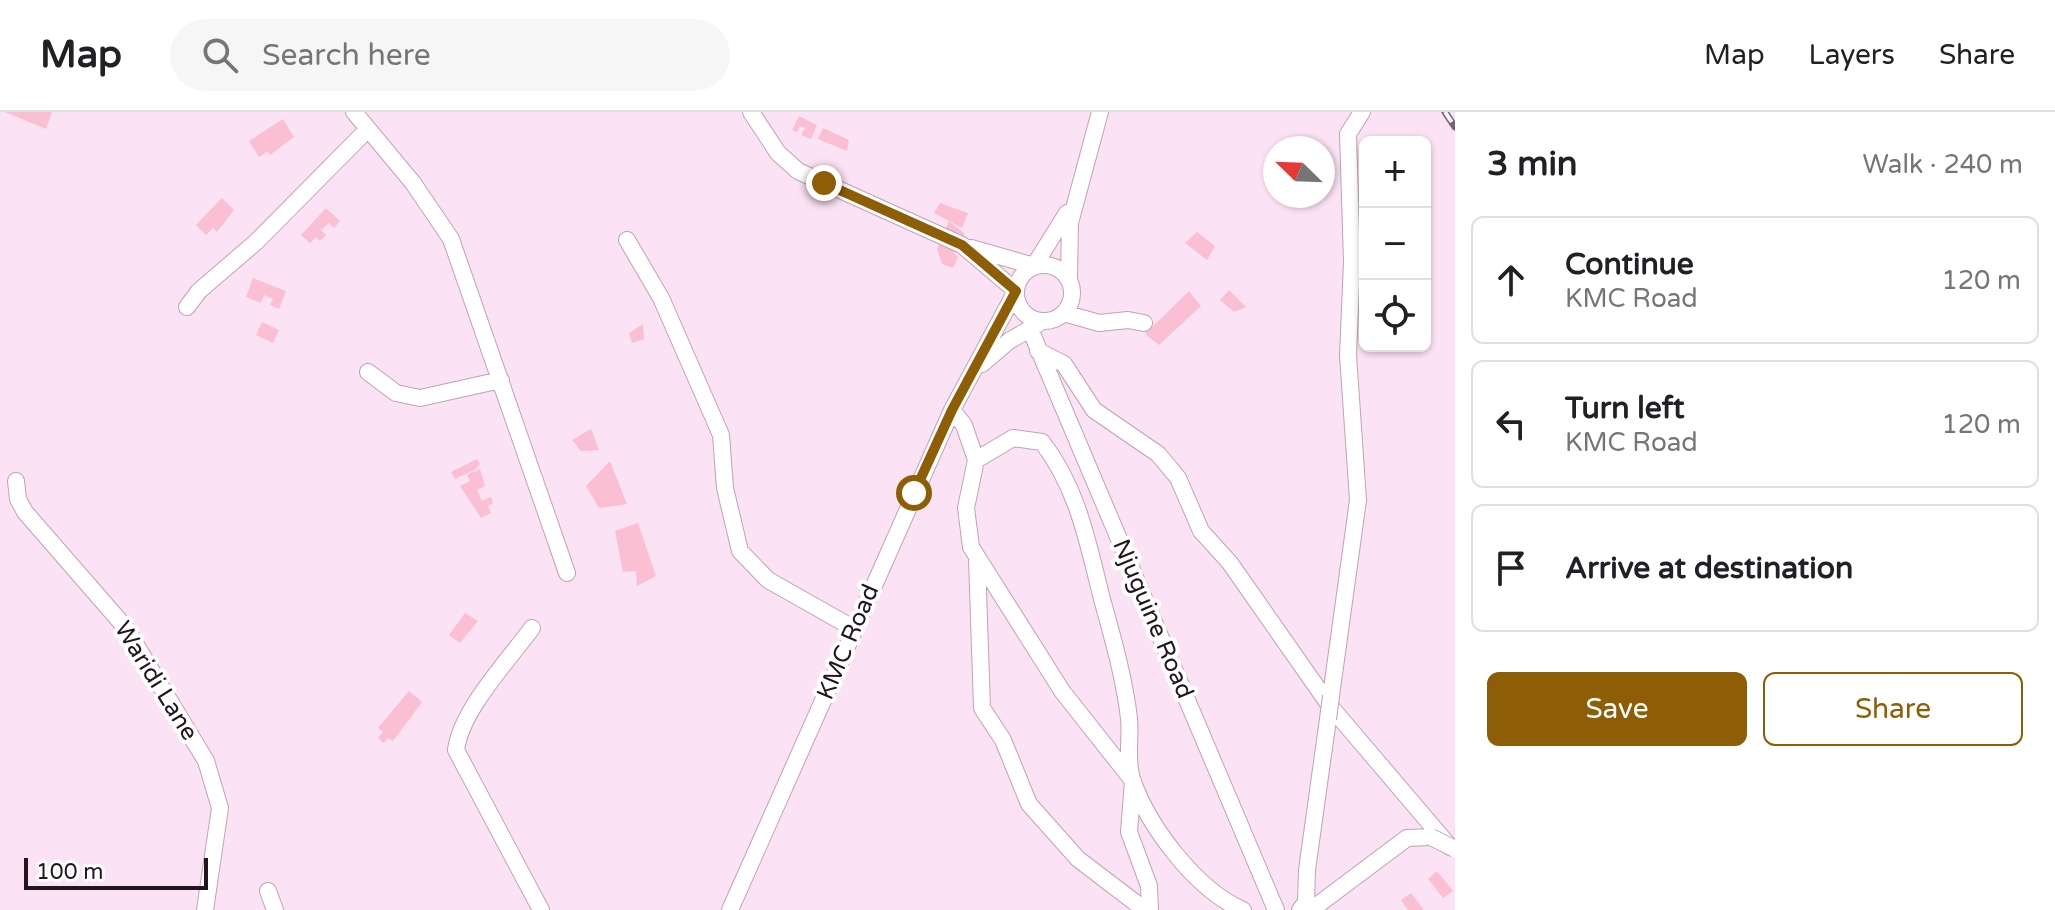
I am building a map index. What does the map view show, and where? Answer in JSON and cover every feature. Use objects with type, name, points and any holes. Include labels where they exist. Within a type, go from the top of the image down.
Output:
[{"type":"street","points":[[354,112],[413,183],[451,239],[567,573]]},
{"type":"street","points":[[751,112],[782,157],[798,171],[962,245],[1034,266],[1056,266],[1069,278]]},
{"type":"street","points":[[1057,317],[1073,296],[1067,250],[1077,193],[1100,112]]},
{"type":"street","points":[[1300,910],[1306,902],[1307,870],[1358,500],[1348,355],[1352,262],[1348,134],[1362,112]]},
{"type":"street","points":[[187,307],[199,291],[256,242],[367,130]]},
{"type":"street","points":[[1016,291],[1023,274],[1034,266],[1077,193]]},
{"type":"street","points":[[627,240],[661,298],[721,435],[725,488],[740,551],[768,580],[853,628]]},
{"type":"street","points":[[962,245],[1016,291],[1021,309],[1028,316],[1099,323],[1128,320],[1144,323]]},
{"type":"street","name":"KMC Road","points":[[730,910],[952,410],[1016,291]]},
{"type":"street","name":"KMC Road","points":[[970,377],[991,355],[1030,329],[1057,317]]},
{"type":"street","name":"Njuguine Road","points":[[1030,329],[1276,910]]},
{"type":"street","points":[[1038,351],[1064,364],[1094,410],[1151,449],[1169,467],[1178,478],[1201,531],[1230,563],[1330,706],[1455,850]]},
{"type":"street","points":[[368,372],[409,398],[501,380]]},
{"type":"street","points":[[952,410],[964,425],[976,460],[966,508],[971,547],[1062,691],[1133,781],[1151,824],[1226,903],[1243,910]]},
{"type":"street","points":[[976,460],[1013,438],[1042,442],[1062,467],[1090,544],[1118,651],[1129,720],[1133,781],[1129,832],[1149,886],[1145,909],[1078,859],[1029,804],[1009,752],[982,708],[977,557]]},
{"type":"street","name":"Waridi Lane","points":[[16,481],[18,499],[25,512],[125,627],[206,761],[220,808],[205,910]]},
{"type":"street","points":[[532,628],[475,706],[459,735],[456,750],[541,910]]},
{"type":"street","points":[[1311,910],[1407,838],[1431,837],[1455,850]]},
{"type":"street","points":[[268,891],[275,910]]},
{"type":"building","points":[[5,112],[52,112],[46,129]]},
{"type":"building","points":[[799,116],[817,125],[811,139],[801,135],[805,128],[800,126],[797,132],[792,130]]},
{"type":"building","points":[[283,119],[294,137],[270,155],[268,151],[259,157],[249,141]]},
{"type":"building","points":[[823,128],[849,140],[847,151],[818,139]]},
{"type":"building","points":[[222,198],[234,210],[217,232],[213,228],[206,235],[196,225]]},
{"type":"building","points":[[940,203],[968,213],[962,228],[934,213]]},
{"type":"building","points":[[326,208],[340,221],[334,228],[329,223],[321,230],[326,235],[320,241],[316,237],[310,243],[301,235]]},
{"type":"building","points":[[949,221],[965,234],[954,253],[958,257],[953,268],[942,264],[937,249]]},
{"type":"building","points":[[1197,232],[1215,246],[1207,260],[1185,243]]},
{"type":"building","points":[[253,278],[286,291],[279,309],[270,305],[273,299],[264,295],[261,303],[246,297]]},
{"type":"building","points":[[1229,290],[1246,307],[1234,312],[1220,300]]},
{"type":"building","points":[[1189,291],[1201,306],[1159,345],[1145,334]]},
{"type":"building","points":[[262,322],[279,330],[273,343],[256,335]]},
{"type":"building","points":[[643,324],[644,339],[632,343],[629,333]]},
{"type":"building","points":[[591,429],[599,450],[581,451],[572,440]]},
{"type":"building","points":[[477,459],[480,464],[476,469],[455,479],[451,472]]},
{"type":"building","points":[[610,461],[627,504],[599,508],[586,486]]},
{"type":"building","points":[[480,469],[485,486],[477,490],[482,501],[491,497],[493,503],[488,506],[491,513],[481,518],[460,486],[470,481],[467,475]]},
{"type":"building","points":[[638,523],[656,576],[637,586],[636,571],[623,572],[615,531]]},
{"type":"building","points":[[465,613],[478,621],[460,643],[449,635]]},
{"type":"building","points":[[409,691],[422,702],[393,741],[388,738],[384,743],[378,738],[383,732],[378,728]]},
{"type":"building","points":[[1437,871],[1453,891],[1443,898],[1428,879]]},
{"type":"building","points":[[1411,893],[1424,910],[1408,910],[1401,900]]},
{"type":"railway","points":[[1445,112],[1455,127]]},
{"type":"route","points":[[824,183],[931,228],[962,245],[1016,291],[1007,302],[952,410],[914,493]]}]
